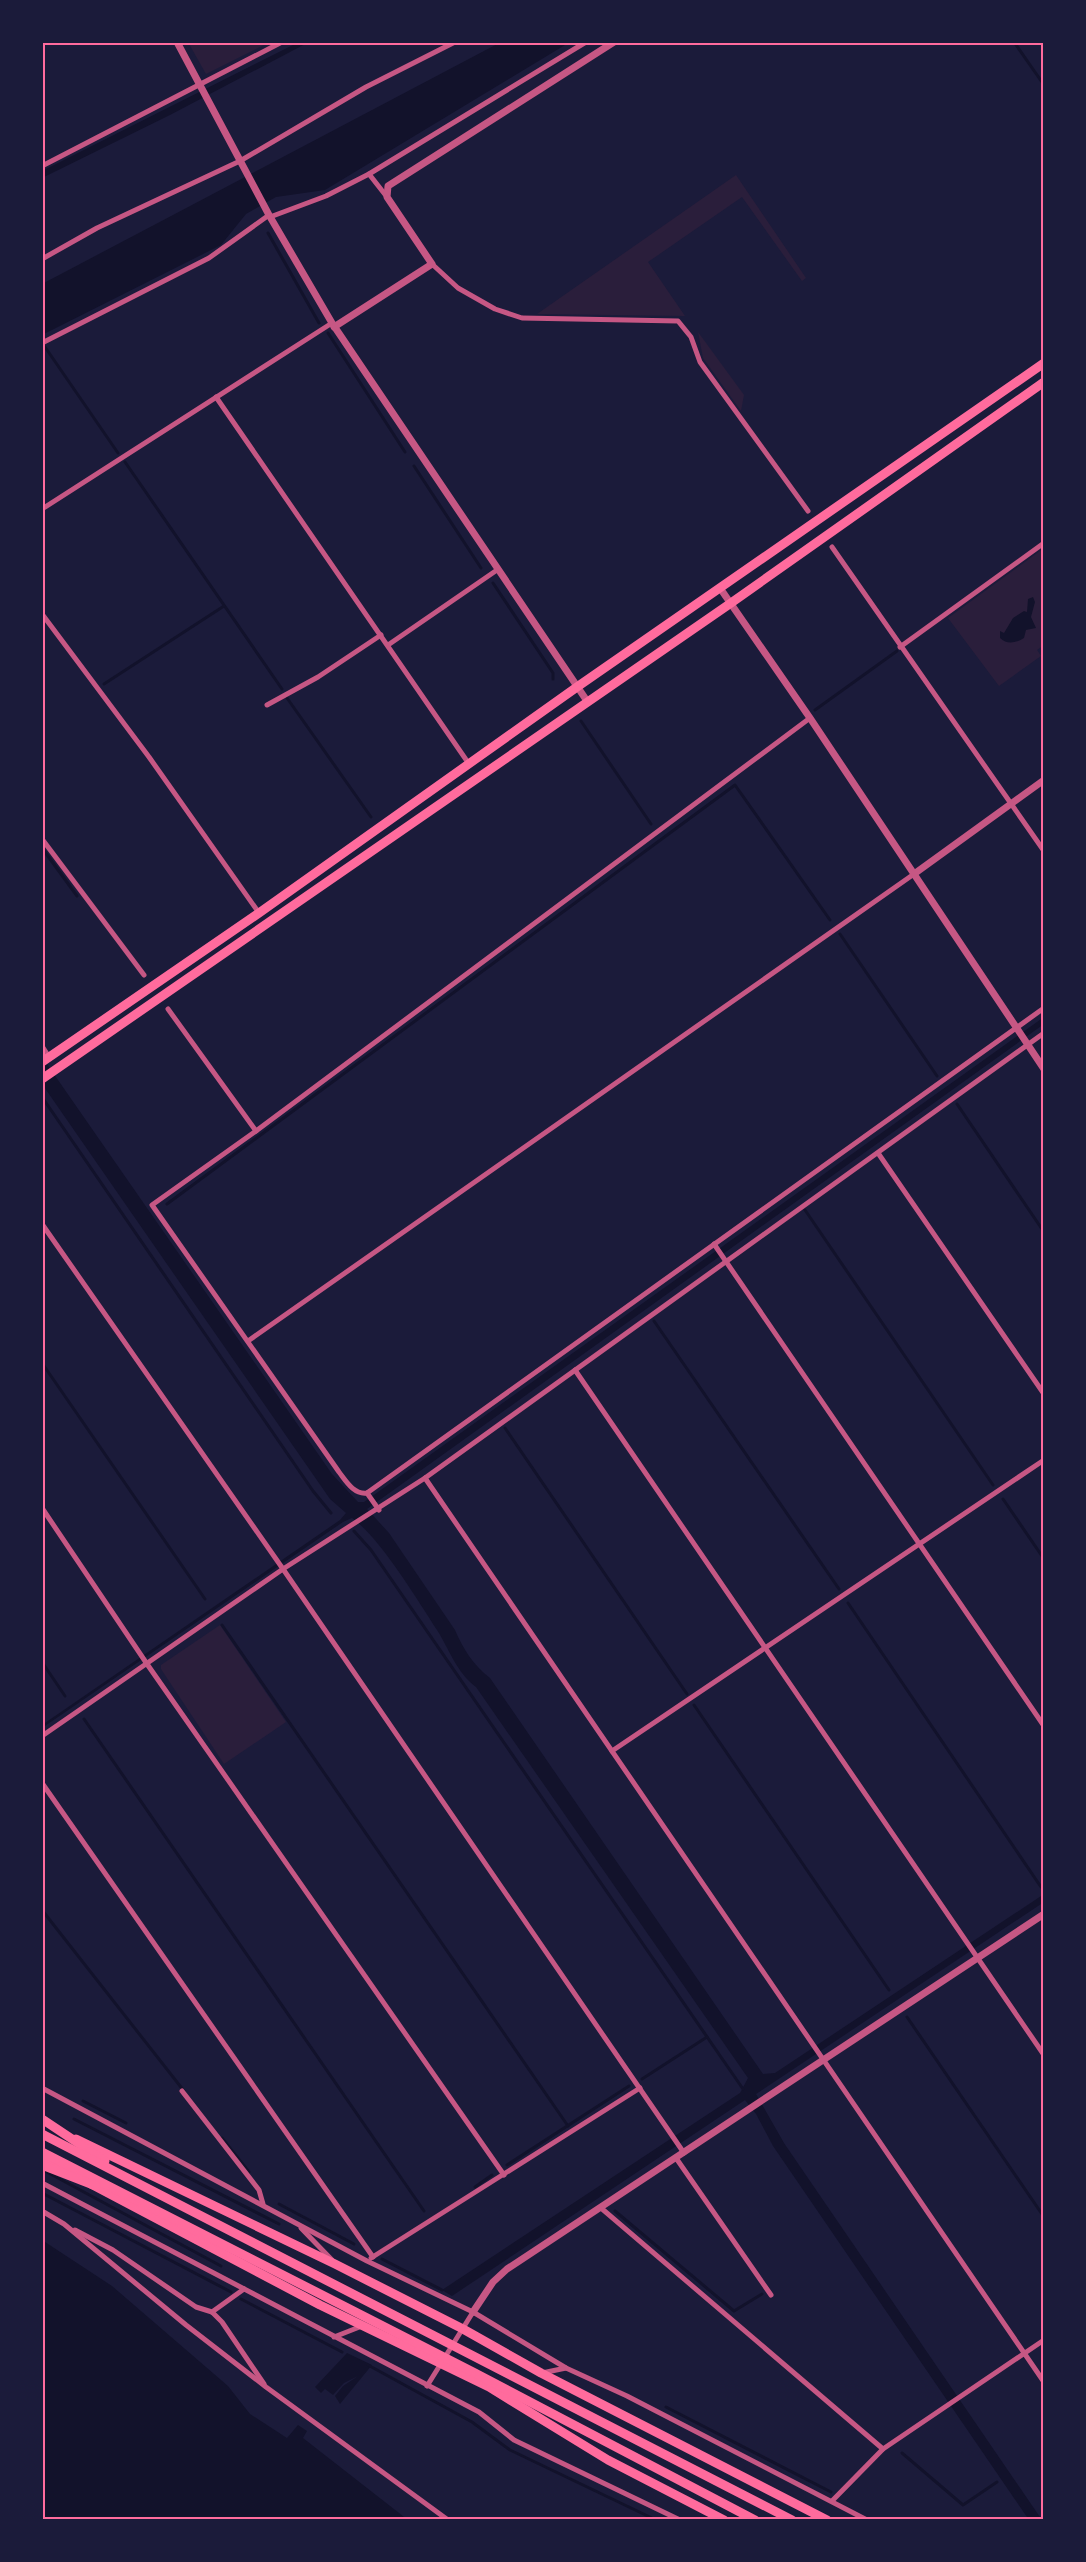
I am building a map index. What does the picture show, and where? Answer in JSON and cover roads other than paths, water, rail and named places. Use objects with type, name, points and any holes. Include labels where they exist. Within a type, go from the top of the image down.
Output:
[{"type":"highway","points":[[46,1059],[260,913],[577,687],[1044,363]]},
{"type":"highway","points":[[42,1079],[731,603],[1044,382]]},
{"type":"highway","points":[[42,2121],[144,2187]]},
{"type":"highway","points":[[42,2121],[463,2329],[541,2373],[827,2520]]},
{"type":"highway","points":[[42,2134],[792,2520]]},
{"type":"highway","points":[[42,2152],[475,2373],[755,2520]]},
{"type":"highway","points":[[42,2158],[204,2246],[489,2387],[608,2460],[724,2520]]},
{"type":"highway","points":[[42,2165],[145,2205]]},
{"type":"street","points":[[177,42],[269,214],[333,325],[587,701]]},
{"type":"street","points":[[42,166],[282,42]]},
{"type":"street","points":[[42,259],[98,228],[240,161],[366,87],[455,42]]},
{"type":"street","points":[[42,343],[209,258],[269,214],[326,196],[369,174],[586,42]]},
{"type":"street","points":[[387,197],[388,186],[395,181],[614,42]]},
{"type":"street","points":[[369,174],[432,264],[458,288],[495,309],[522,318],[678,321],[691,337],[700,362],[808,512]]},
{"type":"street","points":[[42,509],[216,397],[432,264]]},
{"type":"street","points":[[216,397],[470,765]]},
{"type":"street","points":[[900,646],[1044,543]]},
{"type":"street","points":[[832,547],[1044,851]]},
{"type":"street","points":[[388,645],[497,570]]},
{"type":"street","points":[[720,588],[810,718],[1044,1069]]},
{"type":"street","points":[[42,614],[149,757],[260,913]]},
{"type":"street","points":[[267,705],[318,677],[381,635]]},
{"type":"street","points":[[810,718],[256,1131],[152,1205],[339,1473],[355,1490],[368,1494],[1044,1008]]},
{"type":"street","points":[[248,1341],[914,874],[1044,780]]},
{"type":"street","points":[[42,839],[144,975]]},
{"type":"street","points":[[168,1009],[256,1131]]},
{"type":"street","points":[[42,1736],[283,1569],[425,1479],[1044,1033]]},
{"type":"street","points":[[42,1046],[46,1059]]},
{"type":"street","points":[[878,1153],[1044,1394]]},
{"type":"street","points":[[42,1224],[277,1560],[682,2150]]},
{"type":"street","points":[[714,1244],[1044,1726]]},
{"type":"street","points":[[575,1370],[1044,2055]]},
{"type":"street","points":[[612,1750],[1044,1460]]},
{"type":"street","points":[[425,1479],[1044,2382]]},
{"type":"street","points":[[368,1494],[376,1510]]},
{"type":"street","points":[[42,1508],[140,1654],[504,2175]]},
{"type":"street","points":[[42,1783],[370,2259]]},
{"type":"street","points":[[428,2386],[493,2282],[507,2270],[676,2158],[682,2150],[764,2100],[976,1955],[1044,1914]]},
{"type":"street","points":[[42,2088],[473,2312],[566,2368],[832,2500],[867,2520]]},
{"type":"street","points":[[370,2259],[640,2088]]},
{"type":"street","points":[[182,2091],[259,2190],[263,2204]]},
{"type":"street","points":[[676,2158],[771,2295]]},
{"type":"street","points":[[42,2183],[479,2412],[514,2440],[680,2520]]},
{"type":"street","points":[[601,2208],[883,2449]]},
{"type":"street","points":[[42,2211],[112,2250],[196,2307],[212,2312],[222,2322],[266,2387]]},
{"type":"street","points":[[289,2218],[307,2232],[335,2264]]},
{"type":"street","points":[[64,2224],[186,2325],[266,2387],[448,2520]]},
{"type":"street","points":[[212,2312],[244,2289]]},
{"type":"street","points":[[334,2337],[362,2326]]},
{"type":"street","points":[[832,2500],[883,2449],[1044,2340]]},
{"type":"street","points":[[541,2373],[566,2368]]},
{"type":"waterway","points":[[1014,42],[1044,85]]},
{"type":"waterway","points":[[268,233],[319,323]]},
{"type":"waterway","points":[[328,333],[405,452]]},
{"type":"waterway","points":[[45,347],[118,453]]},
{"type":"waterway","points":[[125,462],[282,689]]},
{"type":"waterway","points":[[414,466],[481,568]]},
{"type":"waterway","points":[[493,583],[553,673],[553,679]]},
{"type":"waterway","points":[[104,684],[224,606]]},
{"type":"waterway","points":[[815,710],[897,651]]},
{"type":"waterway","points":[[287,698],[371,817]]},
{"type":"waterway","points":[[581,721],[651,824]]},
{"type":"waterway","points":[[167,1204],[735,785],[830,920]]},
{"type":"waterway","points":[[42,848],[77,896]]},
{"type":"waterway","points":[[840,934],[937,1076]]},
{"type":"waterway","points":[[42,1097],[313,1491],[331,1513]]},
{"type":"waterway","points":[[957,1104],[1044,1232]]},
{"type":"waterway","points":[[805,1210],[993,1485]]},
{"type":"waterway","points":[[654,1321],[839,1589]]},
{"type":"waterway","points":[[42,1363],[205,1599]]},
{"type":"waterway","points":[[505,1428],[687,1694]]},
{"type":"waterway","points":[[1003,1499],[1044,1559]]},
{"type":"waterway","points":[[354,1531],[371,1550],[743,2089]]},
{"type":"waterway","points":[[848,1603],[1041,1887]]},
{"type":"waterway","points":[[222,1625],[568,2126]]},
{"type":"waterway","points":[[42,1662],[65,1696]]},
{"type":"waterway","points":[[694,1705],[889,1990]]},
{"type":"waterway","points":[[84,1719],[424,2211]]},
{"type":"waterway","points":[[42,1910],[184,2091]]},
{"type":"waterway","points":[[907,2017],[1044,2217]]},
{"type":"waterway","points":[[642,2079],[707,2037]]},
{"type":"waterway","points":[[507,2165],[629,2086]]},
{"type":"waterway","points":[[83,2101],[126,2123]]},
{"type":"waterway","points":[[74,2119],[279,2224]]},
{"type":"waterway","points":[[222,2138],[249,2172]]},
{"type":"waterway","points":[[45,2171],[221,2266]]},
{"type":"waterway","points":[[475,2187],[492,2175]]},
{"type":"waterway","points":[[42,2193],[231,2292]]},
{"type":"waterway","points":[[279,2204],[354,2244]]},
{"type":"waterway","points":[[615,2211],[734,2311],[762,2294]]},
{"type":"waterway","points":[[382,2259],[442,2290]]},
{"type":"waterway","points":[[241,2299],[342,2352]]},
{"type":"waterway","points":[[368,2365],[472,2422],[510,2450],[656,2520]]},
{"type":"waterway","points":[[666,2407],[831,2492]]},
{"type":"waterway","points":[[902,2453],[963,2505],[997,2482]]}]
